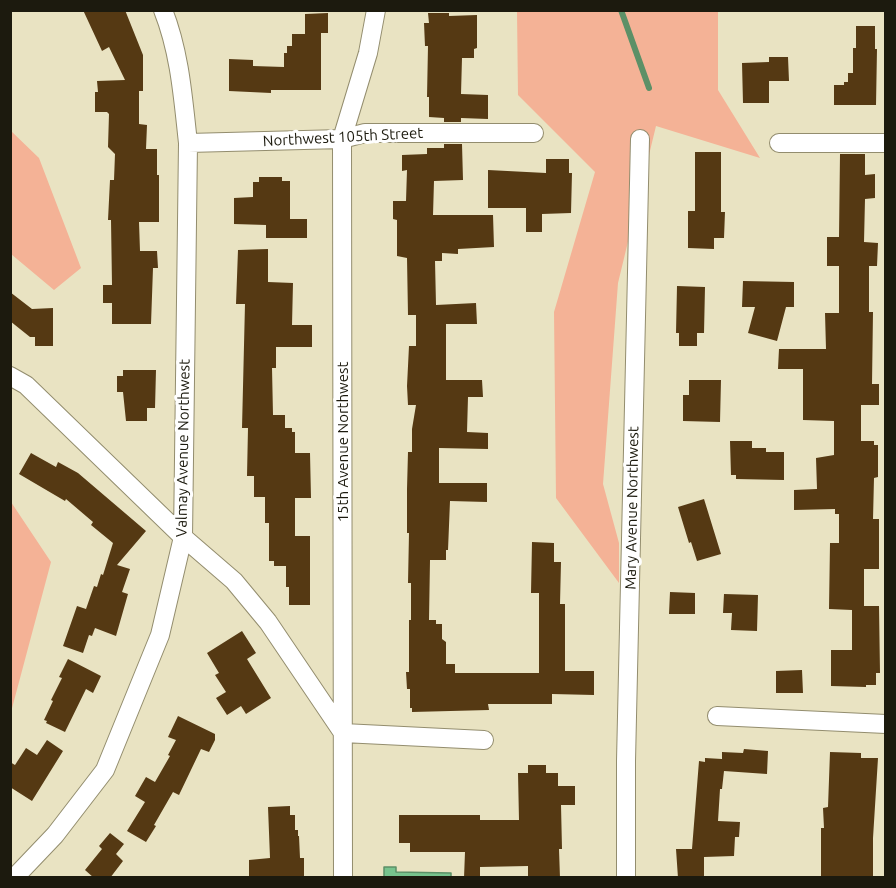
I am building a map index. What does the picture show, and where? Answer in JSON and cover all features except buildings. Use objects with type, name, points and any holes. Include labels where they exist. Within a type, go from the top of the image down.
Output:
[{"type":"street","name":"Valmay Avenue Northwest","points":[[14,878],[55,835],[105,770],[160,635],[183,537],[188,143],[176,53],[163,10]]},
{"type":"street","name":"15th Avenue Northwest","points":[[344,878],[342,139],[368,53],[376,10]]},
{"type":"street","name":"Northwest 105th Street","points":[[188,143],[342,139],[365,133],[534,134]]},
{"type":"street","name":"Mary Avenue Northwest","points":[[626,878],[626,761],[640,138]]},
{"type":"street","points":[[779,143],[885,143]]},
{"type":"street","points":[[10,376],[26,385],[183,537],[234,581],[268,622],[343,733],[484,740]]},
{"type":"street","points":[[717,716],[885,724]]},
{"type":"shaded area","points":[[517,11],[718,11],[718,90],[760,158],[656,126],[618,283],[603,484],[619,543],[619,583],[556,498],[554,312],[595,172],[518,95]]},
{"type":"shaded area","points":[[10,130],[39,158],[81,268],[54,290],[11,254]]},
{"type":"shaded area","points":[[11,502],[51,562],[11,712]]},
{"type":"shaded area","points":[[384,867],[396,867],[396,872],[451,873],[451,877],[384,877]]},
{"type":"waterway","points":[[621,10],[649,88]]}]
